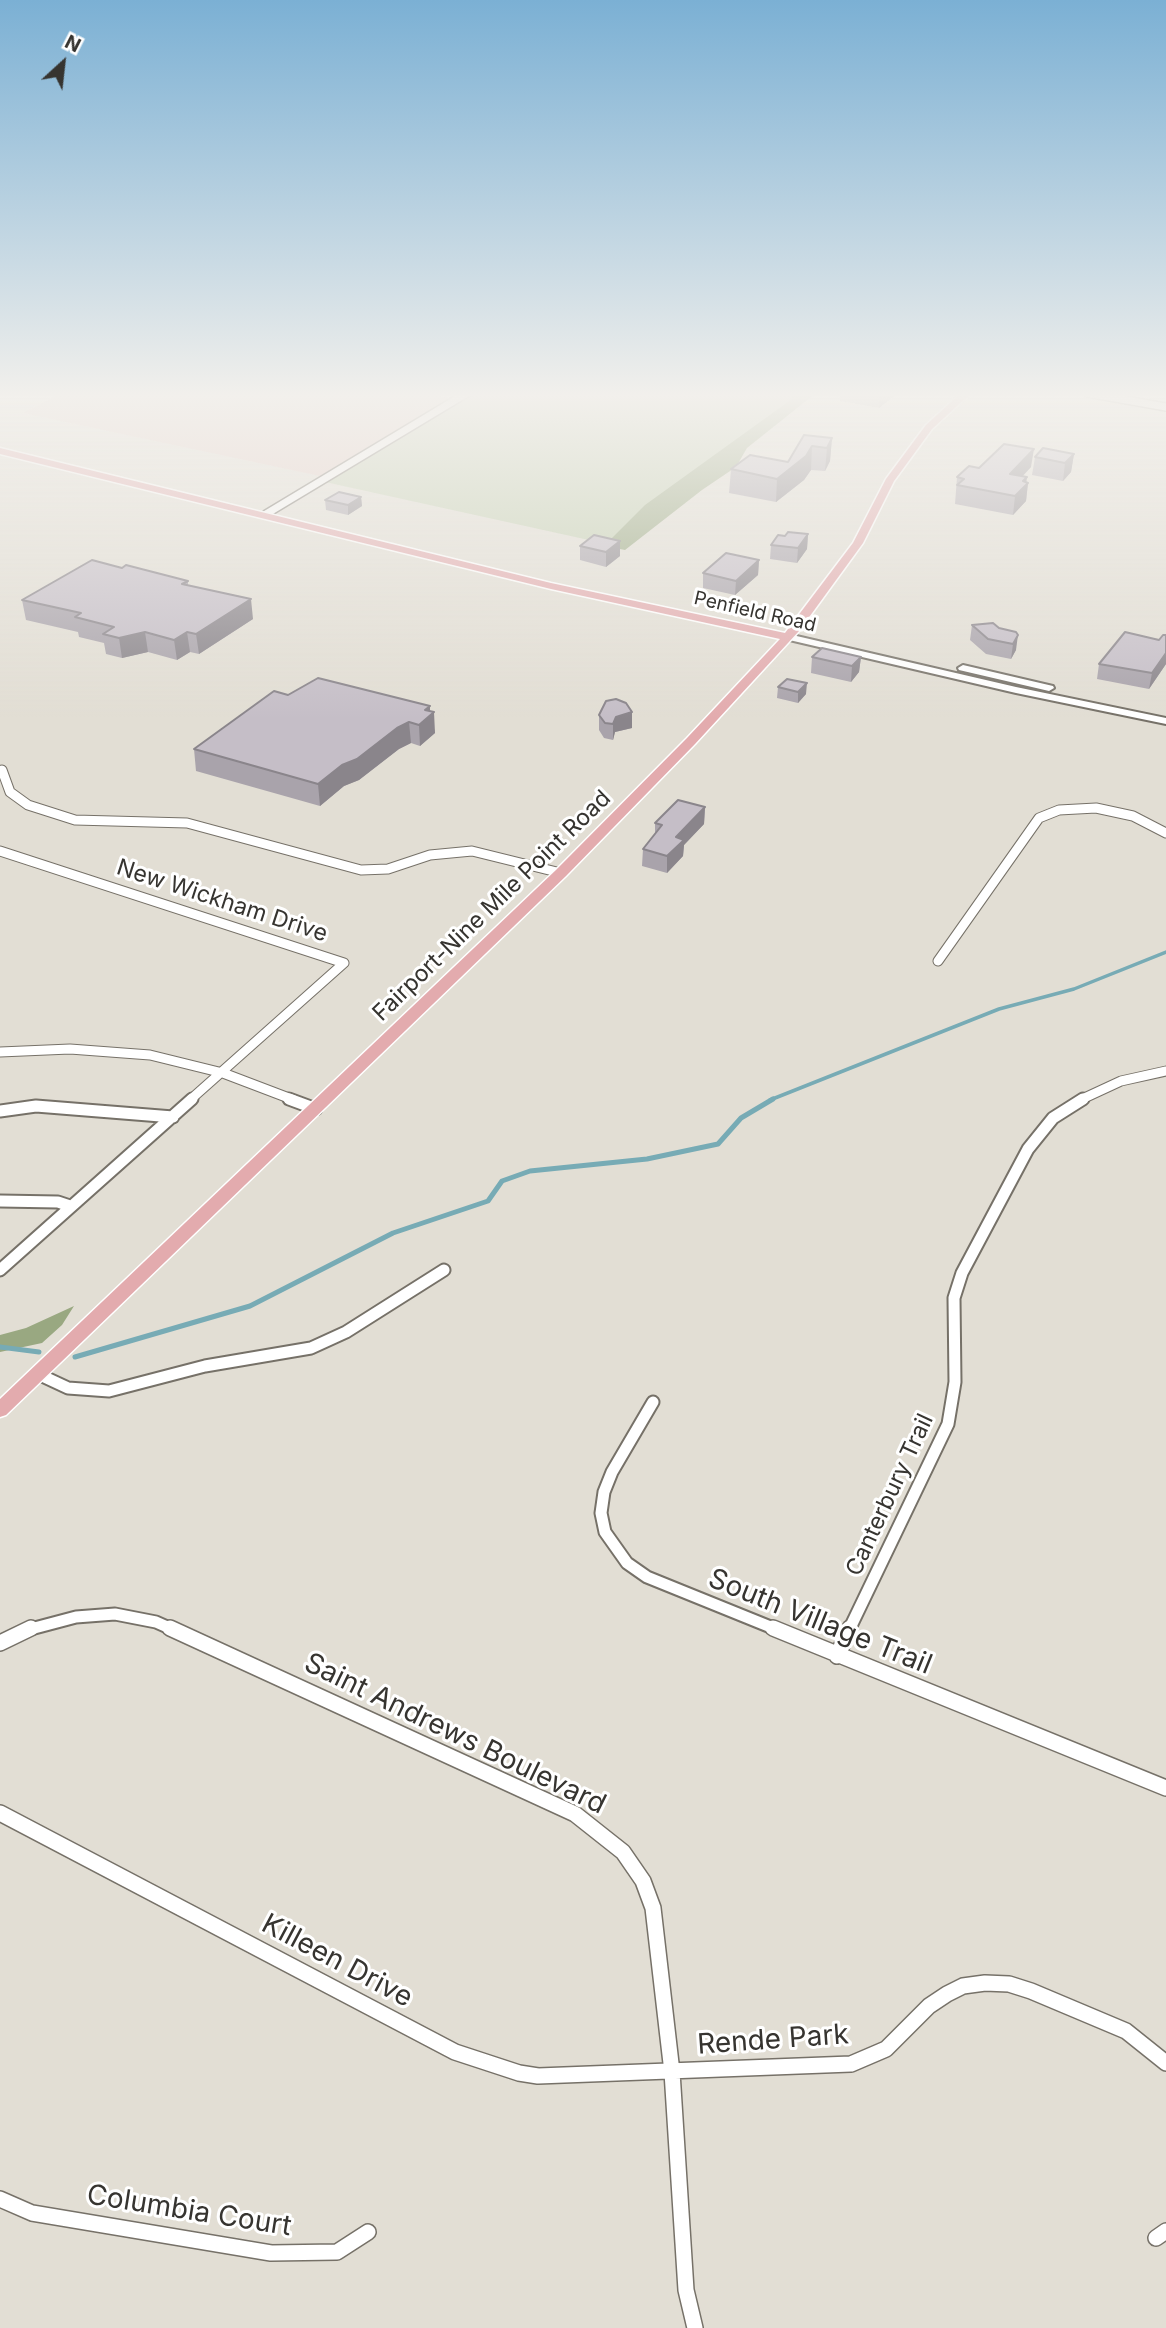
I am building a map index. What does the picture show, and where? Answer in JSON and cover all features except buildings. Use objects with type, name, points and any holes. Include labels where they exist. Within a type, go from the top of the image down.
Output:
[{"type":"main road","name":"Penfield Road","points":[[213,502],[551,586],[792,633],[1016,690],[1166,719]]},
{"type":"main road","name":"Fairport-Nine Mile Point Road","points":[[0,1410],[561,873],[792,633],[858,543],[879,502]]},
{"type":"street","points":[[265,514],[286,502]]},
{"type":"street","points":[[2,770],[10,792],[28,805],[53,815],[104,822],[196,824],[361,870],[387,869],[445,852],[472,851],[561,873]]},
{"type":"street","points":[[938,961],[1027,831],[1039,818],[1059,810],[1097,808],[1133,816],[1166,833]]},
{"type":"street","name":"New Wickham Drive","points":[[0,851],[344,963],[0,1270]]},
{"type":"street","points":[[0,1052],[70,1049],[122,1052],[177,1061],[223,1073],[316,1109]]},
{"type":"street","name":"Canterbury Trail","points":[[837,1656],[948,1424],[955,1382],[954,1298],[962,1273],[1028,1149],[1054,1118],[1072,1104],[1121,1081],[1166,1071]]},
{"type":"street","points":[[0,1111],[36,1106],[173,1117]]},
{"type":"street","points":[[0,1201],[58,1202],[70,1206]]},
{"type":"street","points":[[38,1374],[68,1388],[109,1391],[205,1366],[311,1348],[346,1332],[444,1270]]},
{"type":"street","name":"South Village Trail","points":[[653,1402],[612,1472],[604,1492],[601,1513],[614,1548],[627,1563],[647,1577],[1166,1788]]},
{"type":"street","name":"Saint Andrews Boulevard","points":[[0,1643],[34,1627],[76,1617],[115,1614],[156,1622],[575,1814],[623,1853],[649,1896],[672,2072],[686,2290],[695,2328]]},
{"type":"street","name":"Killeen Drive","points":[[0,1813],[479,2062],[538,2076],[672,2072]]},
{"type":"street","name":"Rende Park","points":[[672,2072],[851,2064],[886,2049],[929,2006],[947,1994],[963,1986],[985,1983],[1009,1984],[1031,1991],[1126,2031],[1166,2063]]},
{"type":"street","name":"Columbia Court","points":[[0,2199],[32,2213],[271,2253],[337,2252],[368,2232]]},
{"type":"green space","points":[[414,502],[671,502],[616,546]]},
{"type":"green space","points":[[650,502],[687,502],[625,550],[604,546]]},
{"type":"green space","points":[[74,1306],[62,1325],[42,1343],[0,1352],[0,1335],[26,1328]]},
{"type":"waterway","points":[[770,1100],[999,1009],[1074,989],[1166,952]]},
{"type":"waterway","points":[[75,1357],[250,1306],[393,1233],[488,1201],[502,1181],[530,1171],[647,1159],[718,1144],[741,1118],[773,1099]]},
{"type":"waterway","points":[[0,1347],[39,1352]]}]
